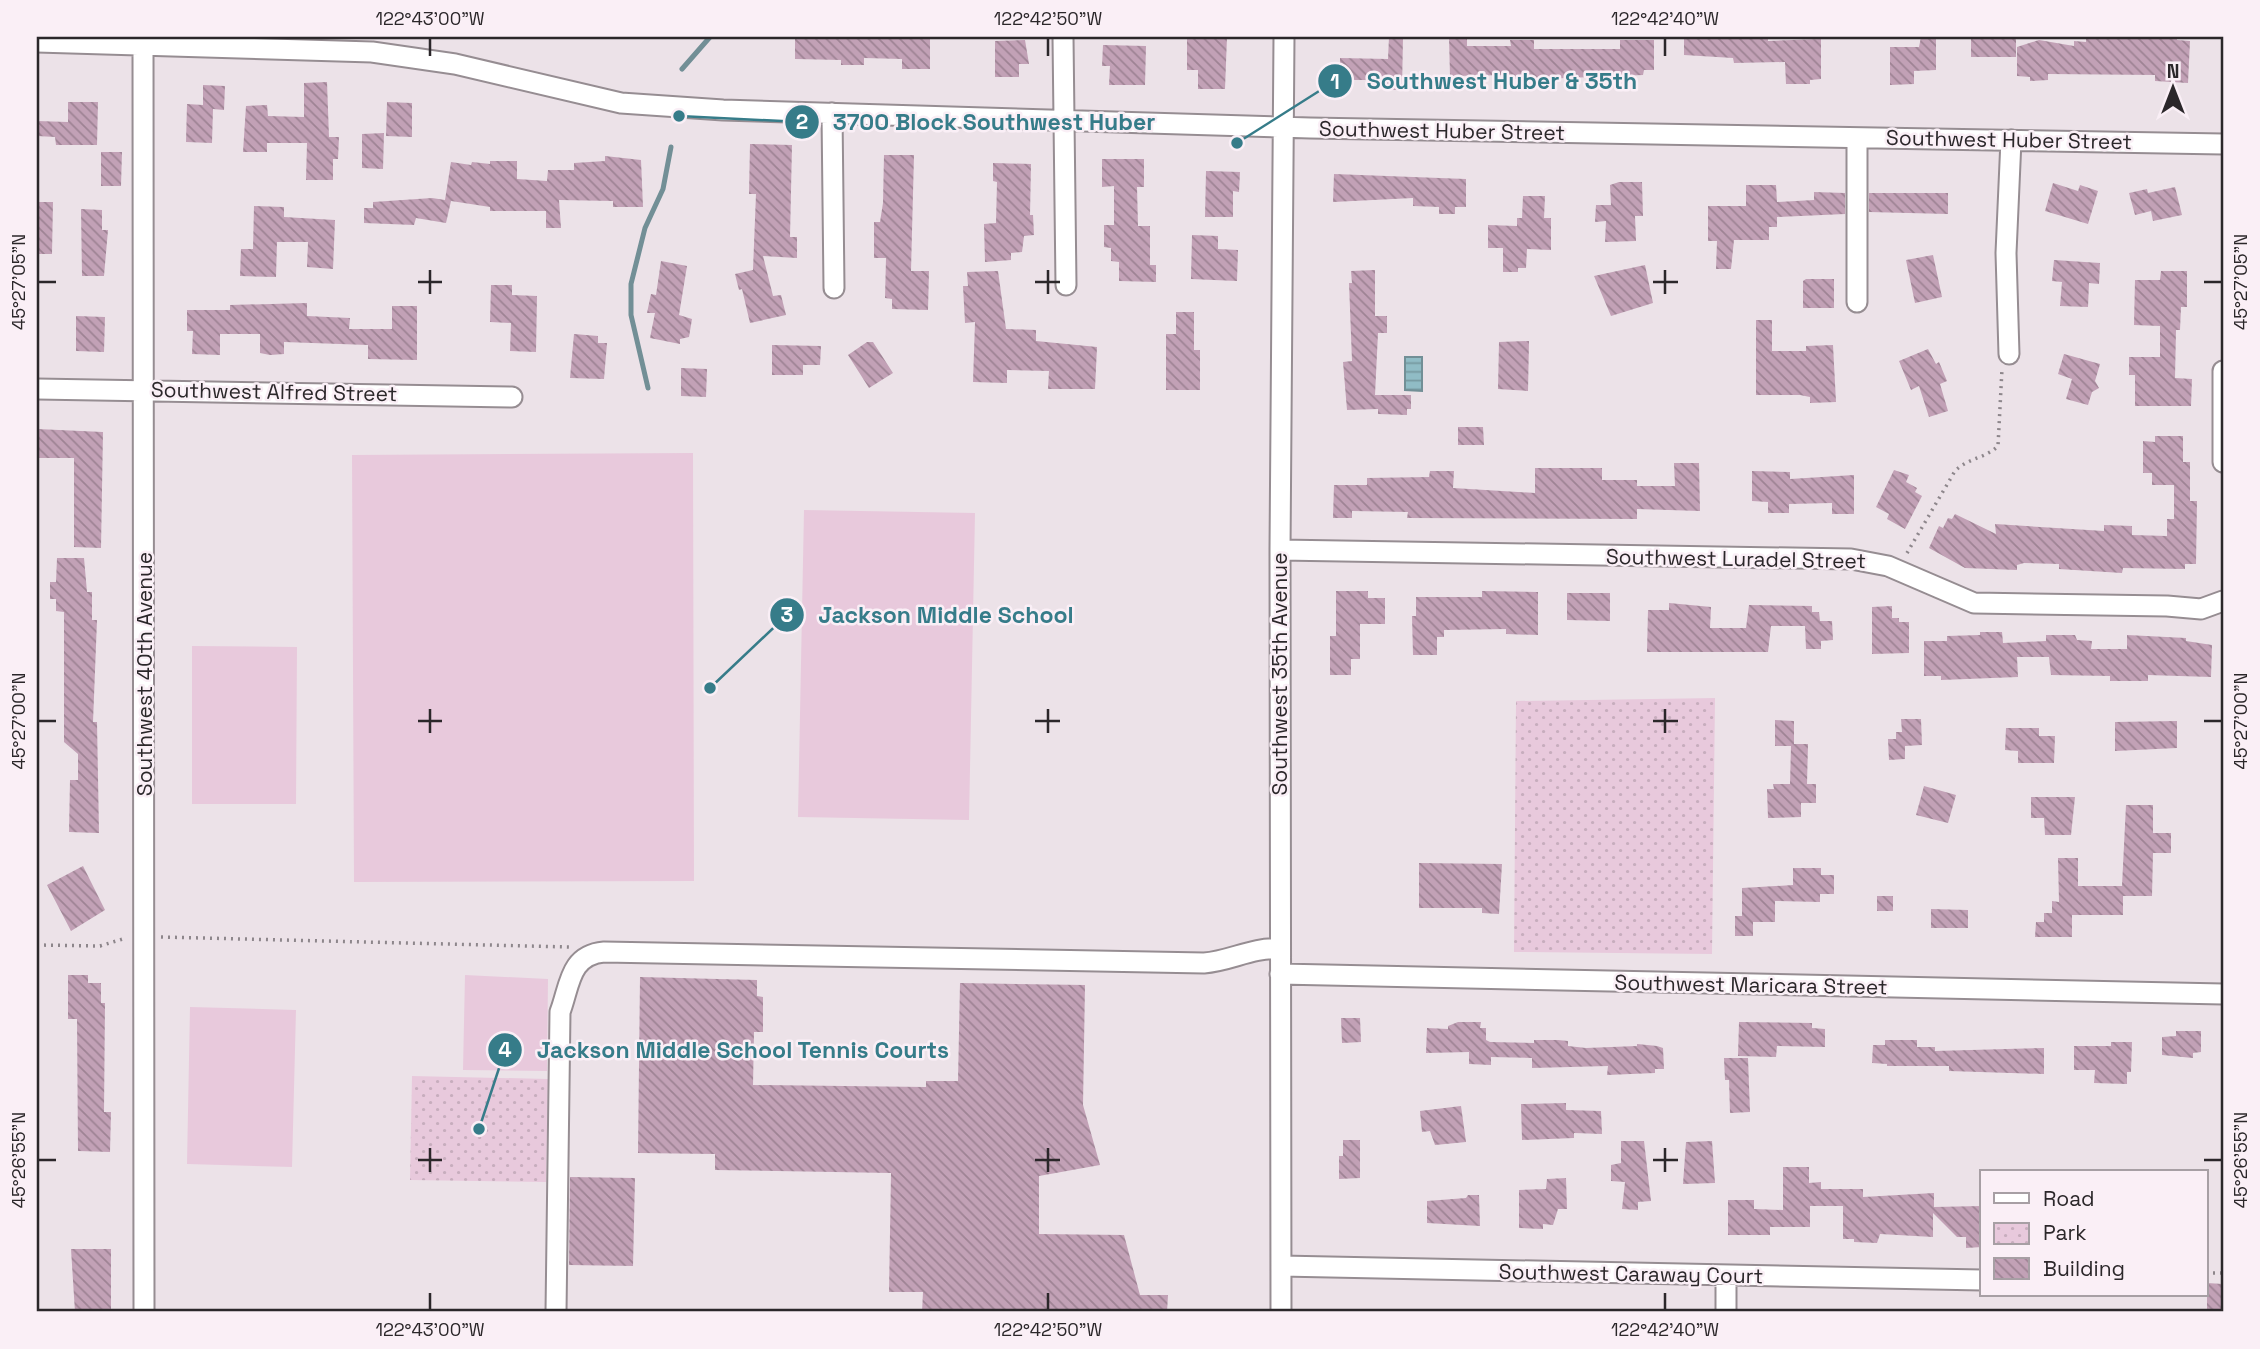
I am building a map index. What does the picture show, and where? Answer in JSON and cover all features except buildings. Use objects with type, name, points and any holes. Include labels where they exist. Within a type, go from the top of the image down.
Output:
[{"type":"street","points":[[1063,37],[1066,285]]},
{"type":"street","name":"Southwest 35th Avenue","points":[[1281,1312],[1280,550],[1284,37]]},
{"type":"street","name":"Southwest Huber Street","points":[[37,42],[143,41],[372,51],[455,64],[621,103],[832,113],[1284,127],[2223,144]]},
{"type":"street","name":"Southwest 40th Avenue","points":[[143,41],[144,1312]]},
{"type":"street","points":[[832,113],[834,288]]},
{"type":"street","points":[[1857,138],[1857,302]]},
{"type":"street","points":[[2009,354],[2006,253],[2011,140]]},
{"type":"street","points":[[2223,371],[2223,462]]},
{"type":"street","name":"Southwest Alfred Street","points":[[37,389],[512,397]]},
{"type":"street","name":"Southwest Luradel Street","points":[[1280,550],[1851,559],[1879,563],[1974,603],[2167,606],[2201,609],[2223,600]]},
{"type":"street","points":[[556,1312],[560,1012],[570,977],[587,956],[604,952],[1191,963],[1223,962],[1255,949],[1280,949]]},
{"type":"street","name":"Southwest Maricara Street","points":[[1280,974],[2223,994]]},
{"type":"street","name":"Southwest Caraway Court","points":[[1281,1266],[1726,1277],[1980,1280]]},
{"type":"street","points":[[1726,1277],[1726,1312]]},
{"type":"path","points":[[1898,570],[1955,471],[1965,462],[1989,453],[1998,446],[2003,360],[2009,354]]},
{"type":"path","points":[[37,945],[100,946],[117,943],[128,937]]},
{"type":"path","points":[[159,937],[564,945],[587,956]]},
{"type":"green space","points":[[693,453],[694,881],[354,882],[352,455]]},
{"type":"green space","points":[[804,510],[975,513],[969,820],[798,817]]},
{"type":"green space","points":[[192,646],[297,647],[296,804],[192,804]]},
{"type":"green space","points":[[1715,698],[1712,954],[1514,952],[1516,701]]},
{"type":"green space","points":[[465,975],[548,979],[547,1071],[463,1070]]},
{"type":"green space","points":[[190,1007],[296,1010],[292,1167],[187,1164]]},
{"type":"green space","points":[[412,1076],[548,1079],[546,1182],[410,1180]]},
{"type":"water","points":[[1405,357],[1422,357],[1422,391],[1405,390]]},
{"type":"waterway","points":[[682,69],[710,37]]},
{"type":"waterway","points":[[648,388],[631,315],[631,284],[645,228],[663,189],[671,147]]},
{"type":"place","name":"3700 Block Southwest Huber","points":[[679,116]]},
{"type":"place","name":"Southwest Huber & 35th","points":[[1237,143]]},
{"type":"place","name":"Jackson Middle School","points":[[710,688]]},
{"type":"place","name":"Jackson Middle School Tennis Courts","points":[[479,1129]]}]
